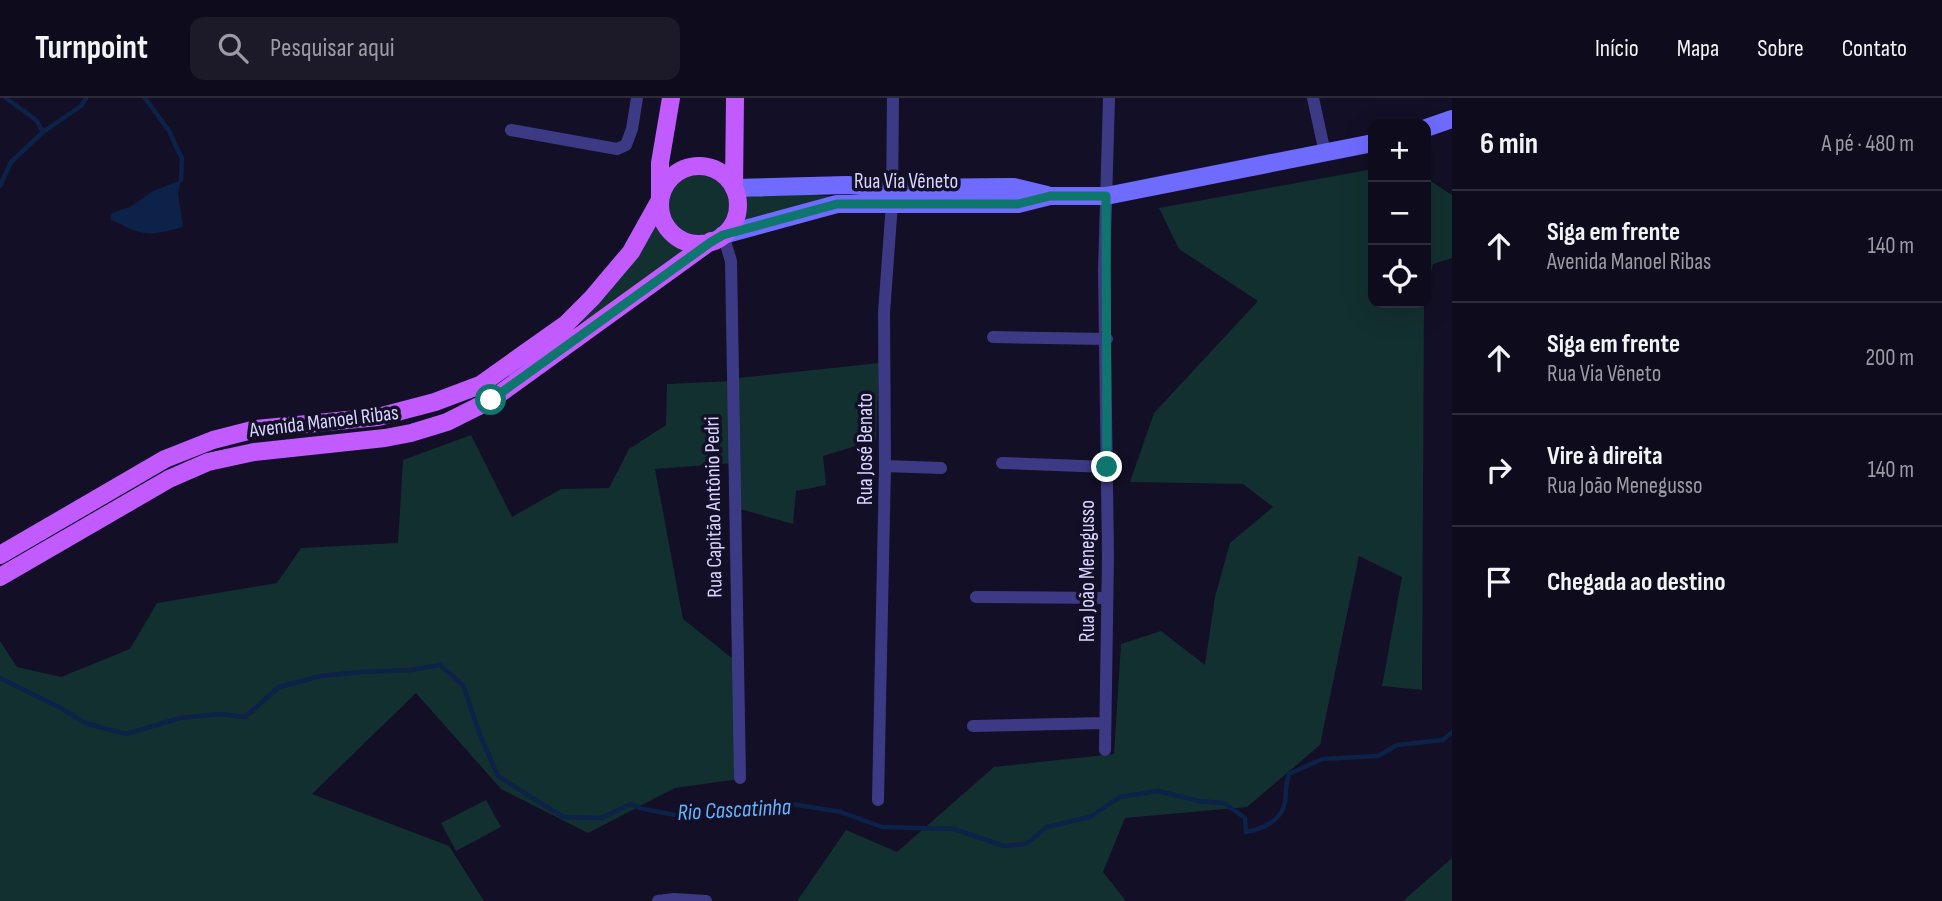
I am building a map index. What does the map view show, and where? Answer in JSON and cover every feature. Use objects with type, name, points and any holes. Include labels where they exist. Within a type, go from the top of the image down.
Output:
[{"type":"main road","name":"Avenida Manoel Ribas","points":[[643,233],[660,163],[671,98]]},
{"type":"main road","points":[[734,188],[736,98]]},
{"type":"main road","points":[[1431,126],[1452,119]]},
{"type":"main road","name":"Rua Via Vêneto","points":[[734,188],[848,185],[892,196],[1018,204],[1050,196],[1106,196],[1368,144]]},
{"type":"main road","name":"Avenida Manoel Ribas","points":[[0,555],[165,459],[213,440],[256,429],[378,417],[435,402],[480,385],[566,324],[615,273],[631,253],[660,200],[660,163]]},
{"type":"main road","points":[[706,166],[718,170],[734,188],[738,201],[737,214],[732,226],[717,238],[698,244],[686,241],[674,235],[666,225],[660,200],[671,178],[681,170],[706,166]]},
{"type":"main road","name":"Rua Via Vêneto","points":[[717,238],[837,204],[892,196]]},
{"type":"main road","name":"Avenida Manoel Ribas","points":[[0,578],[169,479],[208,462],[254,452],[385,438],[447,422],[491,400],[717,238]]},
{"type":"street","points":[[511,130],[617,149],[626,145],[632,130],[637,98]]},
{"type":"street","name":"Rua José Benato","points":[[878,800],[885,466],[884,313],[892,196],[893,98]]},
{"type":"street","name":"Rua João Menegusso","points":[[1105,750],[1107,339],[1104,271],[1109,98]]},
{"type":"street","points":[[1313,98],[1325,153]]},
{"type":"street","name":"Rua Capitão Antônio Pedri","points":[[717,238],[731,261],[740,778]]},
{"type":"street","points":[[993,337],[1107,339]]},
{"type":"street","points":[[1003,463],[1107,467]]},
{"type":"street","points":[[885,466],[941,468]]},
{"type":"street","points":[[976,597],[1107,598]]},
{"type":"street","points":[[973,726],[1105,723]]},
{"type":"street","points":[[658,901],[706,901]]},
{"type":"green space","points":[[1368,170],[1368,308],[1424,308],[1422,690],[1382,686],[1402,577],[1359,556],[1320,745],[1247,807],[1125,818],[1103,872],[1126,901],[797,901],[846,830],[897,852],[994,767],[1114,754],[1121,644],[1161,631],[1205,665],[1215,597],[1230,543],[1273,507],[1243,484],[1130,482],[1154,413],[1258,301],[1179,249],[1159,208]]},
{"type":"green space","points":[[699,175],[716,180],[724,188],[729,205],[724,222],[716,230],[699,235],[682,230],[674,222],[669,205],[674,188],[682,180]]},
{"type":"green space","points":[[1431,181],[1452,195],[1452,258],[1433,264],[1431,271]]},
{"type":"green space","points":[[743,190],[842,197],[738,223]]},
{"type":"green space","points":[[656,214],[669,237],[694,249],[585,323],[581,320]]},
{"type":"green space","points":[[879,363],[876,440],[823,456],[826,485],[796,491],[793,524],[740,509],[738,378]]},
{"type":"green space","points":[[733,381],[734,463],[655,469],[683,619],[738,663],[739,779],[675,788],[588,833],[501,789],[416,693],[312,794],[449,846],[484,901],[0,901],[0,641],[17,667],[61,677],[130,649],[157,603],[277,583],[301,548],[398,543],[403,460],[471,435],[512,517],[561,489],[609,488],[629,449],[666,425],[667,384]]},
{"type":"green space","points":[[486,800],[501,827],[456,851],[441,823]]},
{"type":"green space","points":[[1452,858],[1452,901],[1403,901]]},
{"type":"water","points":[[181,180],[178,194],[183,227],[145,233],[110,219],[112,213],[130,207],[153,191]]},
{"type":"waterway","points":[[0,186],[11,162],[43,132],[36,120],[6,98]]},
{"type":"waterway","points":[[43,132],[81,106],[86,98]]},
{"type":"waterway","points":[[145,98],[169,131],[182,159],[181,180]]},
{"type":"waterway","name":"Rio Cascatinha","points":[[0,678],[85,723],[126,734],[180,718],[220,714],[245,717],[279,687],[320,676],[411,670],[440,665],[463,685],[498,776],[563,817],[602,818],[630,804],[681,816],[724,814],[761,804],[792,804],[841,812],[882,827],[954,829],[1004,846],[1026,844],[1047,827],[1090,817],[1120,797],[1158,791],[1199,801],[1224,803],[1245,818],[1246,832],[1252,831],[1270,823],[1280,814],[1285,802],[1289,774],[1322,759],[1378,756],[1397,745],[1443,740],[1452,732]]},
{"type":"route","points":[[491,400],[723,235],[837,204],[1018,204],[1050,196],[1106,196],[1104,271],[1107,467]]}]
